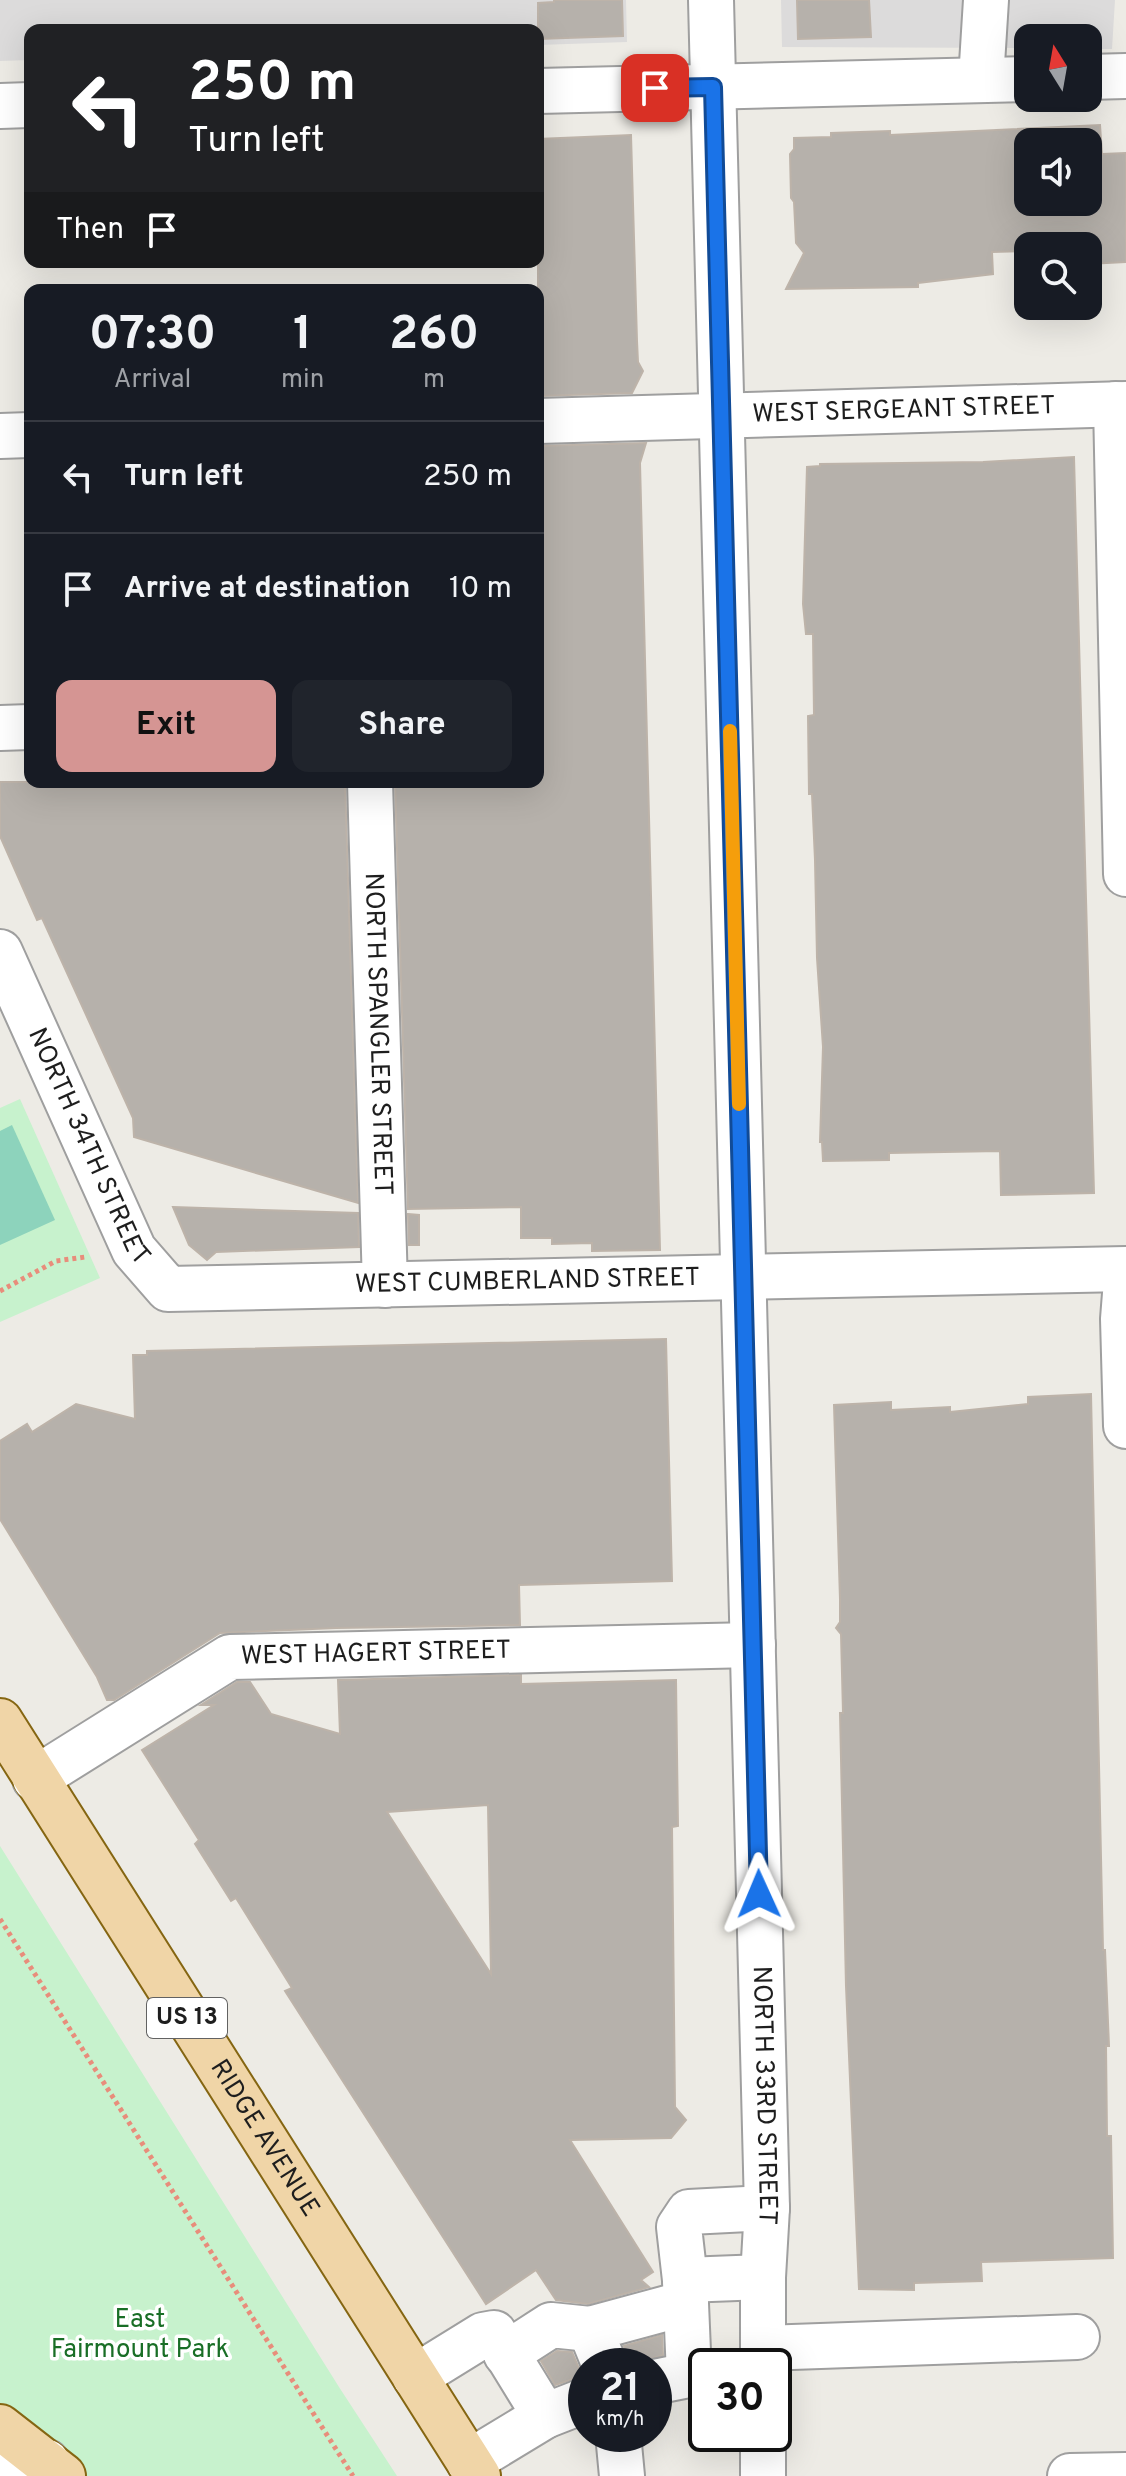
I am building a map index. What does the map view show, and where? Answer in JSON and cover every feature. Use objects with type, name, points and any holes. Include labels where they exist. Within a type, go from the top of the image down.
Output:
[{"type":"main road","name":"RIDGE AVENUE","points":[[0,1721],[474,2469]]},
{"type":"main road","points":[[0,2427],[55,2469]]},
{"type":"street","name":"NORTH 33RD STREET","points":[[711,0],[767,2208],[763,2277],[764,2348]]},
{"type":"street","points":[[981,80],[986,0]]},
{"type":"street","points":[[1102,77],[1126,76]]},
{"type":"street","points":[[544,91],[1014,79]]},
{"type":"street","points":[[0,106],[24,105]]},
{"type":"street","points":[[1121,404],[1126,874]]},
{"type":"street","name":"WEST SERGEANT STREET","points":[[544,421],[1121,404]]},
{"type":"street","points":[[0,436],[24,435]]},
{"type":"street","points":[[0,728],[24,727]]},
{"type":"street","name":"NORTH SPANGLER STREET","points":[[370,788],[385,1285]]},
{"type":"street","name":"NORTH 34TH STREET","points":[[0,952],[134,1250],[168,1289]]},
{"type":"street","name":"WEST CUMBERLAND STREET","points":[[168,1289],[1126,1269]]},
{"type":"street","points":[[1126,1281],[1123,1319],[1126,1426]]},
{"type":"street","name":"WEST HAGERT STREET","points":[[35,1779],[230,1657],[753,1645]]},
{"type":"street","points":[[683,2380],[685,2292],[679,2227],[689,2212],[767,2208]]},
{"type":"street","points":[[506,2354],[551,2325],[598,2347],[685,2292],[763,2277]]},
{"type":"street","points":[[415,2377],[483,2335],[494,2333],[545,2416]]},
{"type":"street","points":[[792,2355],[1077,2337]]},
{"type":"street","points":[[474,2469],[545,2416],[568,2407]]},
{"type":"street","points":[[620,2452],[622,2476]]},
{"type":"street","points":[[763,2452],[763,2476]]},
{"type":"street","points":[[0,2473],[55,2469]]},
{"type":"street","points":[[1070,2476],[1126,2475]]},
{"type":"path","points":[[0,1291],[56,1261],[134,1250]]},
{"type":"path","points":[[0,1919],[353,2476]]},
{"type":"shaded area","points":[[0,0],[626,0],[627,42],[544,45],[544,24],[24,24],[24,60],[0,61]]},
{"type":"shaded area","points":[[781,0],[1115,0],[1112,49],[1102,49],[1102,24],[1014,24],[1014,48],[782,47]]},
{"type":"green space","points":[[20,1099],[100,1278],[0,1322],[0,1108]]},
{"type":"green space","points":[[12,1125],[55,1220],[0,1245],[0,1131]]},
{"type":"green space","name":"East Fairmount Park","points":[[0,1846],[339,2387],[397,2476],[0,2476]]},
{"type":"building","points":[[622,0],[623,36],[544,39],[544,24],[538,24],[538,3]]},
{"type":"building","points":[[797,0],[869,0],[871,37],[798,39]]},
{"type":"building","points":[[1100,125],[1100,128],[1037,128]]},
{"type":"building","points":[[1014,129],[1014,216],[1102,216],[1102,154],[1126,153],[1126,262],[1102,263],[1102,232],[1014,232],[1014,251],[992,252],[993,274],[918,283],[918,287],[786,289],[804,253],[796,243],[794,202],[791,198],[790,154],[794,149],[794,138],[890,131],[890,135]]},
{"type":"building","points":[[631,135],[638,362],[643,371],[632,393],[544,396],[544,284],[538,284],[538,268],[544,268],[544,139]]},
{"type":"building","points":[[646,443],[640,463],[660,1250],[592,1251],[592,1243],[552,1244],[552,1238],[521,1238],[521,1207],[408,1209],[395,788],[544,788],[544,446]]},
{"type":"building","points":[[1074,457],[1094,1193],[1001,1195],[1000,1151],[889,1153],[889,1160],[823,1161],[820,1142],[823,1047],[812,794],[809,794],[808,716],[814,715],[813,634],[806,634],[803,604],[807,467],[820,464],[983,462]]},
{"type":"building","points":[[0,782],[24,782],[24,788],[345,788],[358,1203],[134,1137],[133,1118],[42,918],[37,920],[0,836]]},
{"type":"building","points":[[173,1207],[358,1213],[359,1247],[216,1252],[207,1260],[189,1245]]},
{"type":"building","points":[[408,1214],[419,1215],[419,1245],[409,1245]]},
{"type":"building","points":[[666,1339],[672,1581],[519,1585],[520,1625],[220,1633],[114,1700],[107,1700],[97,1677],[0,1519],[0,1441],[27,1424],[32,1432],[76,1404],[135,1419],[133,1355],[147,1355],[147,1351]]},
{"type":"building","points":[[1091,1394],[1103,1950],[1109,2046],[1106,2046],[1107,2136],[1111,2136],[1113,2258],[981,2262],[982,2281],[914,2283],[914,2290],[859,2289],[846,1986],[840,1713],[843,1713],[841,1634],[836,1628],[840,1622],[840,1599],[834,1405],[891,1402],[891,1410],[950,1407],[950,1412],[1028,1404],[1028,1397]]},
{"type":"building","points":[[521,1675],[521,1684],[676,1680],[678,1826],[672,1827],[675,2107],[686,2120],[671,2138],[570,2140],[653,2272],[641,2280],[649,2287],[588,2304],[556,2300],[536,2270],[486,2304],[285,1991],[292,1988],[236,1898],[231,1901],[195,1844],[199,1840],[142,1750],[214,1705],[201,1705],[237,1682],[250,1682],[271,1714],[340,1734],[338,1680]],"holes":[[[488,1805],[491,1974],[387,1812]]]},
{"type":"building","points":[[662,2335],[663,2348],[624,2346]]},
{"type":"building","points":[[557,2351],[568,2352],[568,2381],[555,2385],[541,2361]]},
{"type":"slow traffic","points":[[730,731],[739,1104]]},
{"type":"route","points":[[655,88],[713,87],[759,1894]]}]
